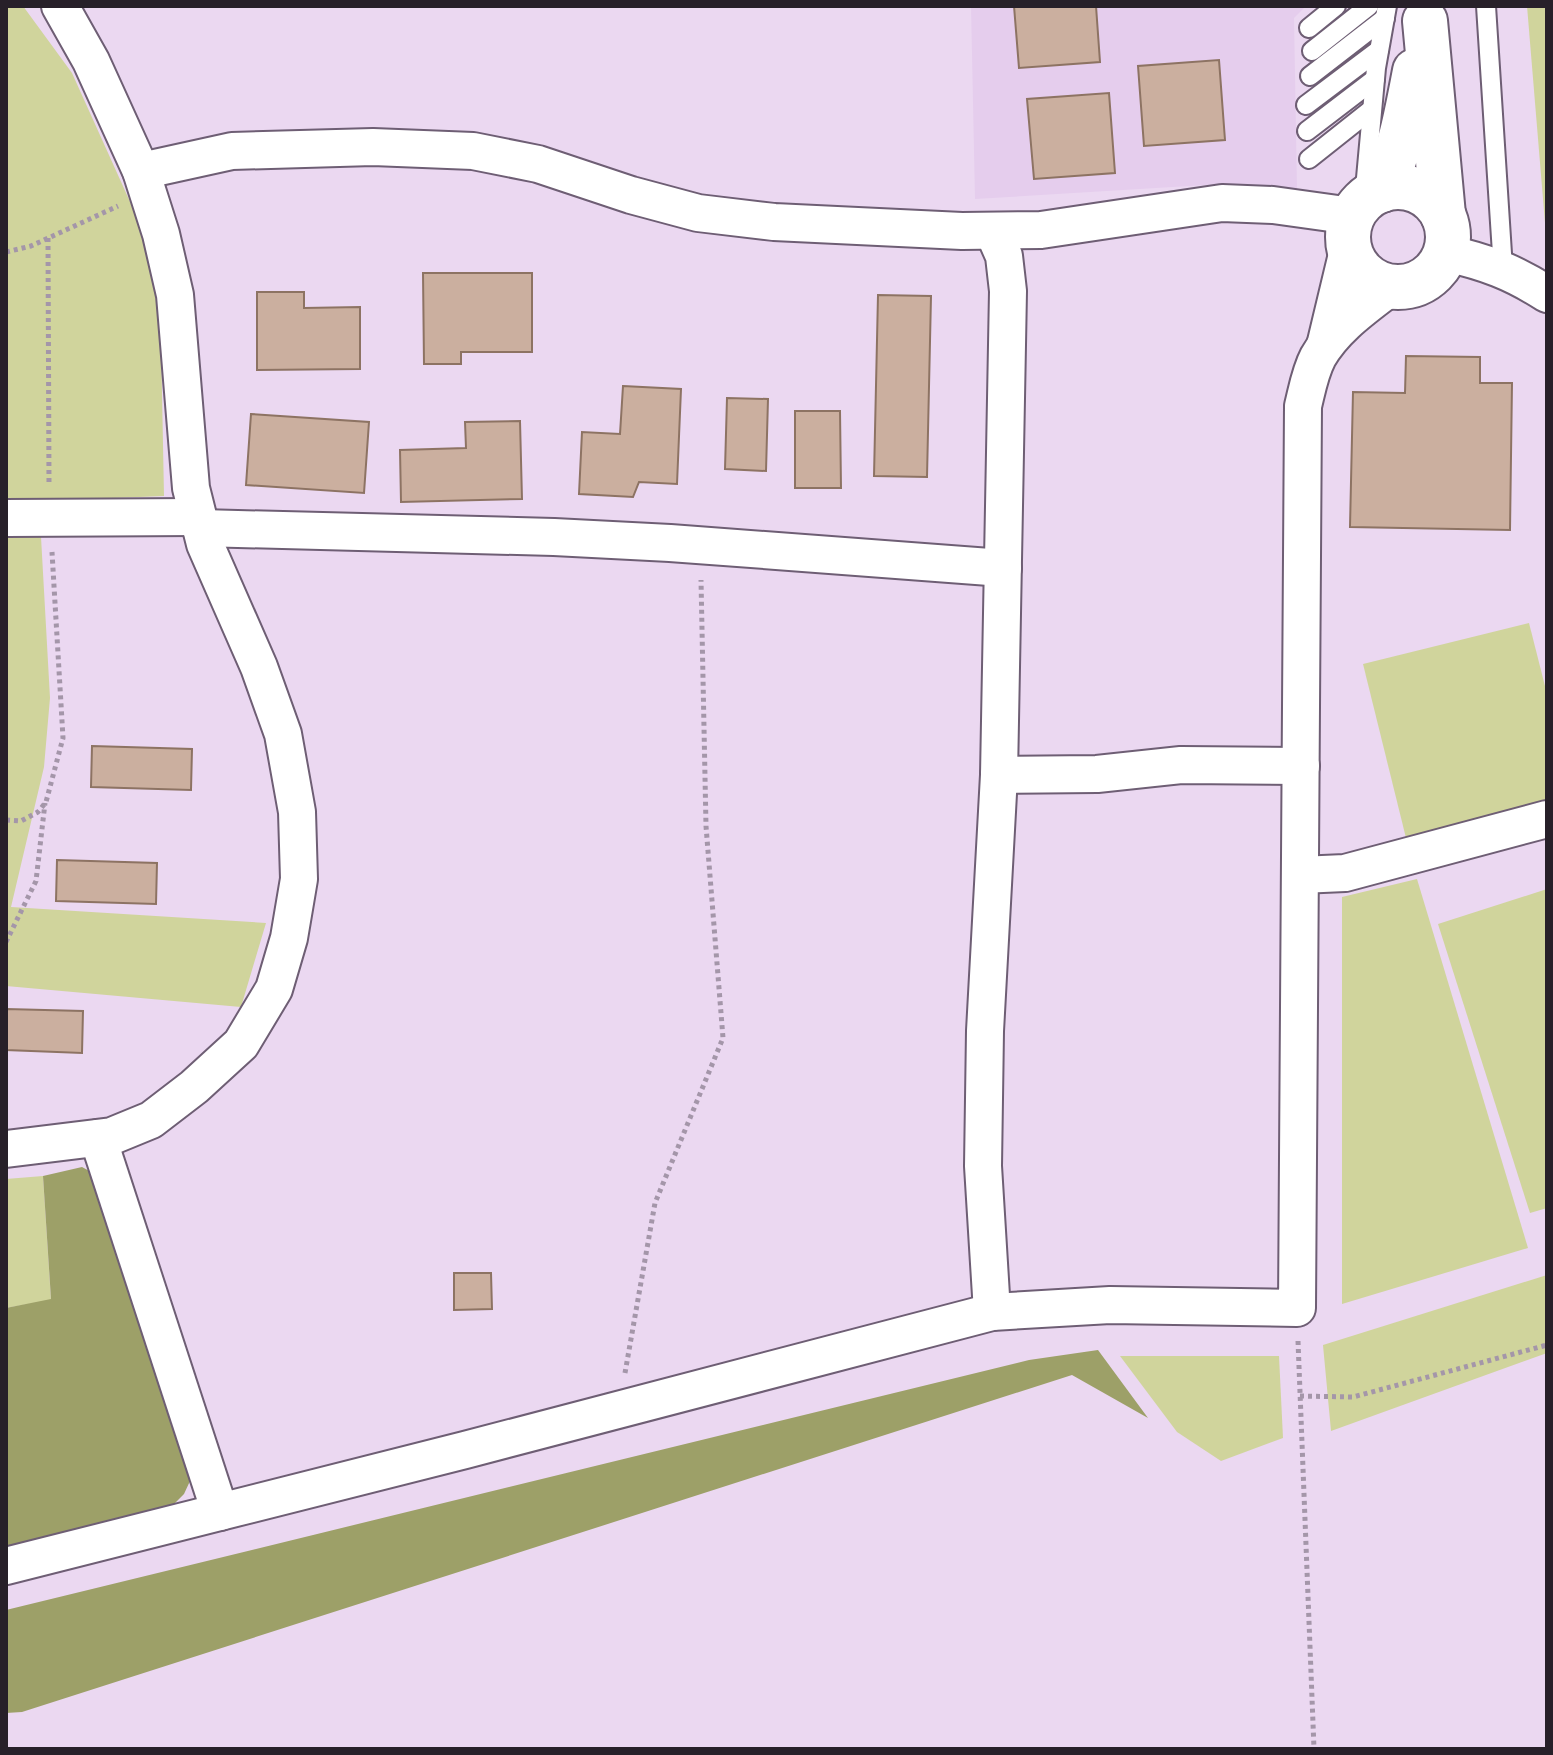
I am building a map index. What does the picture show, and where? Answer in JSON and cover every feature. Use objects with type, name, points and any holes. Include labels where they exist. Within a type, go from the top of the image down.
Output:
[{"type":"street","points":[[6,1149],[112,1136],[151,1120],[194,1087],[241,1044],[274,989],[289,938],[299,879],[297,812],[283,734],[259,667],[205,544],[191,488],[175,295],[161,234],[144,182],[91,61],[60,6]]},
{"type":"street","points":[[1324,349],[1361,214],[1395,161],[1402,138],[1406,13]]},
{"type":"street","points":[[1361,214],[1354,260],[1375,282],[1409,286],[1425,279],[1438,268],[1445,234],[1406,13]]},
{"type":"street","points":[[144,182],[232,151],[373,147],[473,151],[538,164],[631,195],[698,213],[774,222],[993,231],[1041,230],[1222,203],[1361,214],[1404,187],[1418,190],[1430,198],[1445,234],[1483,261],[1546,291]]},
{"type":"street","points":[[992,1312],[983,1166],[985,1031],[999,775],[1008,291],[1004,256],[993,231]]},
{"type":"street","points":[[6,1566],[992,1312],[1110,1305],[1297,1308],[1303,406],[1324,349],[1358,313],[1392,286]]},
{"type":"street","points":[[6,518],[199,522],[554,537],[1003,568]]},
{"type":"street","points":[[999,775],[1097,774],[1181,765],[1301,766]]},
{"type":"street","points":[[1300,875],[1345,873],[1547,819]]},
{"type":"street","points":[[98,1138],[220,1512]]},
{"type":"lane","points":[[1309,28],[1336,6]]},
{"type":"lane","points":[[1312,51],[1369,6]]},
{"type":"lane","points":[[1486,6],[1503,269]]},
{"type":"lane","points":[[1306,105],[1379,50],[1406,13]]},
{"type":"lane","points":[[1310,76],[1406,13]]},
{"type":"lane","points":[[1361,214],[1379,50]]},
{"type":"lane","points":[[1307,131],[1375,79]]},
{"type":"lane","points":[[1309,159],[1372,109]]},
{"type":"path","points":[[6,252],[31,246],[144,182]]},
{"type":"path","points":[[619,1410],[655,1203],[723,1038],[706,826],[700,545]]},
{"type":"path","points":[[6,942],[36,881],[46,802]]},
{"type":"path","points":[[1297,1308],[1314,1749]]},
{"type":"path","points":[[1300,1396],[1353,1397],[1547,1345]]},
{"type":"shaded area","points":[[971,6],[1306,6],[1294,18],[1297,189],[1222,184],[975,199]]},
{"type":"green space","points":[[6,6],[23,6],[72,73],[136,215],[160,289],[164,496],[39,501],[50,698],[44,767],[11,907],[266,923],[241,1007],[6,986]]},
{"type":"green space","points":[[1527,6],[1547,6],[1547,235],[1546,235]]},
{"type":"green space","points":[[1529,623],[1547,694],[1547,803],[1406,838],[1363,664]]},
{"type":"green space","points":[[1417,879],[1528,1248],[1342,1304],[1342,897]]},
{"type":"green space","points":[[1547,889],[1547,1208],[1530,1213],[1438,924]]},
{"type":"green space","points":[[82,1167],[93,1173],[190,1481],[184,1494],[172,1506],[6,1553],[6,1308],[51,1299],[43,1176]]},
{"type":"green space","points":[[43,1176],[51,1300],[6,1308],[6,1179]]},
{"type":"green space","points":[[1547,1275],[1547,1353],[1331,1431],[1323,1345]]},
{"type":"green space","points":[[1098,1350],[1148,1418],[1072,1375],[22,1712],[6,1713],[6,1610],[1029,1360]]},
{"type":"green space","points":[[1120,1356],[1279,1356],[1283,1438],[1221,1461],[1177,1432]]},
{"type":"building","points":[[1014,6],[1096,6],[1100,62],[1019,68]]},
{"type":"building","points":[[1219,60],[1225,140],[1144,146],[1138,66]]},
{"type":"building","points":[[1109,93],[1115,173],[1034,179],[1027,99]]},
{"type":"building","points":[[423,273],[532,273],[532,352],[461,352],[461,364],[424,364]]},
{"type":"building","points":[[257,292],[304,292],[304,308],[360,307],[360,369],[257,370]]},
{"type":"building","points":[[878,295],[931,296],[927,477],[874,476]]},
{"type":"building","points":[[1406,356],[1480,357],[1480,383],[1512,383],[1510,530],[1350,527],[1353,392],[1405,393]]},
{"type":"building","points":[[623,386],[681,389],[677,484],[639,482],[633,497],[579,494],[582,432],[620,434]]},
{"type":"building","points":[[727,398],[768,399],[766,471],[725,469]]},
{"type":"building","points":[[795,411],[840,411],[841,488],[795,488]]},
{"type":"building","points":[[251,414],[369,422],[364,493],[246,485]]},
{"type":"building","points":[[520,421],[522,499],[401,502],[400,450],[466,448],[465,422]]},
{"type":"building","points":[[92,746],[192,749],[191,790],[91,787]]},
{"type":"building","points":[[57,860],[157,863],[156,904],[56,901]]},
{"type":"building","points":[[6,1009],[83,1011],[82,1053],[6,1050]]},
{"type":"building","points":[[454,1273],[491,1273],[492,1309],[454,1310]]}]
